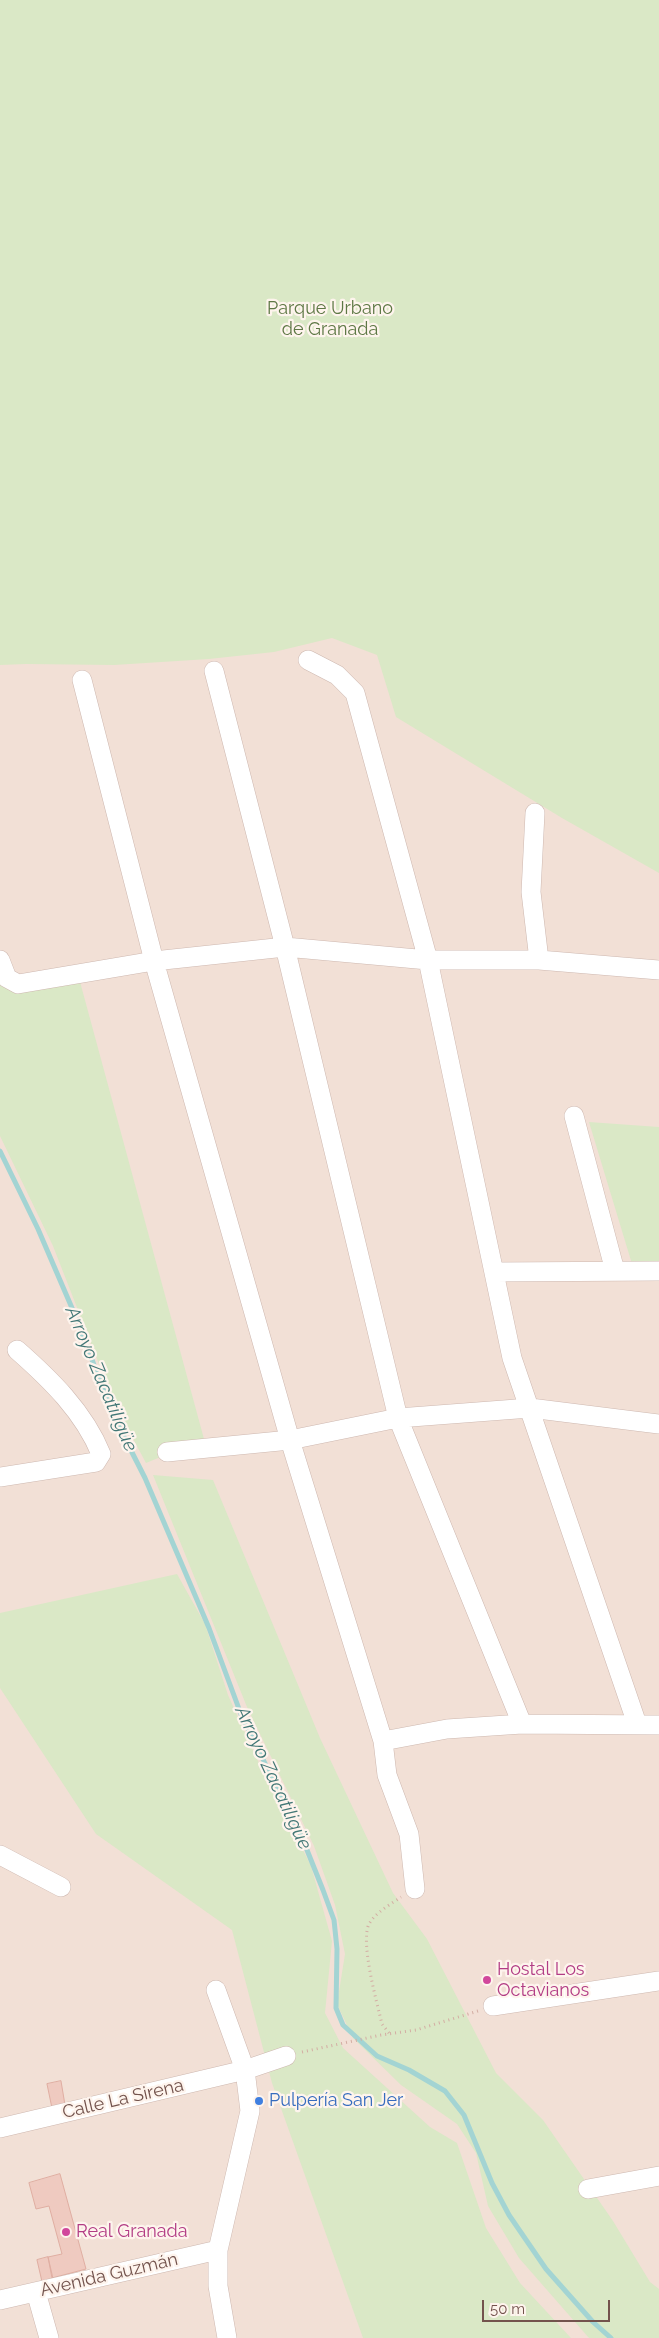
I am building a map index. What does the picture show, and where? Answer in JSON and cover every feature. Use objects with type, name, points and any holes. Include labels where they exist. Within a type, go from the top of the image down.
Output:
[{"type":"street","points":[[308,660],[337,675],[355,693],[428,960],[512,1358],[637,1724]]},
{"type":"street","points":[[214,671],[285,947],[398,1418],[522,1724]]},
{"type":"street","points":[[82,680],[154,961],[290,1440],[383,1741],[387,1775],[409,1834],[415,1889]]},
{"type":"street","points":[[535,813],[531,892],[538,960]]},
{"type":"street","points":[[0,960],[7,978],[18,984],[154,961],[285,947],[428,960],[538,960],[659,970]]},
{"type":"street","points":[[574,1116],[615,1271]]},
{"type":"street","points":[[494,1272],[659,1271]]},
{"type":"street","points":[[0,1477],[96,1462],[101,1454],[94,1436],[53,1382],[17,1350]]},
{"type":"street","points":[[167,1452],[290,1440],[398,1418],[530,1408],[659,1424]]},
{"type":"street","points":[[383,1741],[446,1729],[522,1724],[659,1725]]},
{"type":"street","points":[[0,1855],[61,1887]]},
{"type":"street","points":[[493,2006],[659,1982]]},
{"type":"street","points":[[216,1990],[245,2070],[250,2111],[218,2250],[218,2286],[227,2338]]},
{"type":"street","name":"Calle La Sirena","points":[[0,2128],[245,2070],[286,2056]]},
{"type":"street","points":[[588,2189],[659,2176]]},
{"type":"street","name":"Avenida Guzmán","points":[[0,2300],[218,2250]]},
{"type":"street","points":[[36,2292],[49,2338]]},
{"type":"path","points":[[389,2033],[382,2024],[365,1940],[369,1924],[385,1908],[415,1889]]},
{"type":"path","points":[[286,2056],[389,2033],[416,2030],[493,2006]]},
{"type":"shaded area","points":[[367,595],[659,802],[659,2338],[0,2338],[0,605]]},
{"type":"green space","name":"Parque Urbano de Granada","points":[[0,0],[659,0],[659,873],[562,818],[396,717],[377,655],[332,638],[274,652],[209,659],[114,665],[0,665]]},
{"type":"green space","points":[[79,978],[204,1439],[146,1463],[115,1405],[53,1246],[0,1136],[0,980]]},
{"type":"green space","points":[[589,1122],[659,1127],[659,1263],[632,1264]]},
{"type":"green space","points":[[153,1475],[213,1480],[320,1738],[393,1893],[427,1939],[496,2073],[543,2120],[613,2221],[650,2282],[659,2289],[659,2338],[589,2338],[519,2258],[488,2206],[476,2153],[457,2124],[401,2085],[353,2038],[337,2004],[345,1954],[335,1905],[314,1846],[247,1707]]},
{"type":"green space","points":[[177,1574],[205,1624],[228,1695],[256,1757],[311,1866],[332,1941],[325,2013],[343,2048],[430,2127],[457,2143],[486,2228],[520,2283],[571,2338],[363,2338],[272,2083],[232,1930],[96,1834],[0,1688],[0,1613]]},
{"type":"building","points":[[61,2081],[66,2111],[53,2113],[47,2084]]},
{"type":"building","name":"Real Granada","points":[[60,2174],[86,2269],[52,2278],[48,2257],[62,2254],[49,2206],[36,2209],[29,2183]]},
{"type":"building","points":[[48,2257],[54,2283],[43,2286],[37,2260]]},
{"type":"waterway","name":"Arroyo Zacatiligüe","points":[[0,1151],[38,1229],[75,1315],[113,1415],[145,1478],[209,1628],[242,1717],[303,1840],[323,1890],[334,1920],[337,1949],[336,2008],[343,2025],[377,2056],[409,2070],[445,2091],[464,2115],[492,2183],[509,2215],[546,2269],[593,2322],[611,2338]]},
{"type":"place","name":"Hostal Los Octavianos","points":[[487,1980]]},
{"type":"place","name":"Pulpería San Jer","points":[[259,2101]]},
{"type":"place","name":"Real Granada","points":[[66,2232]]}]
